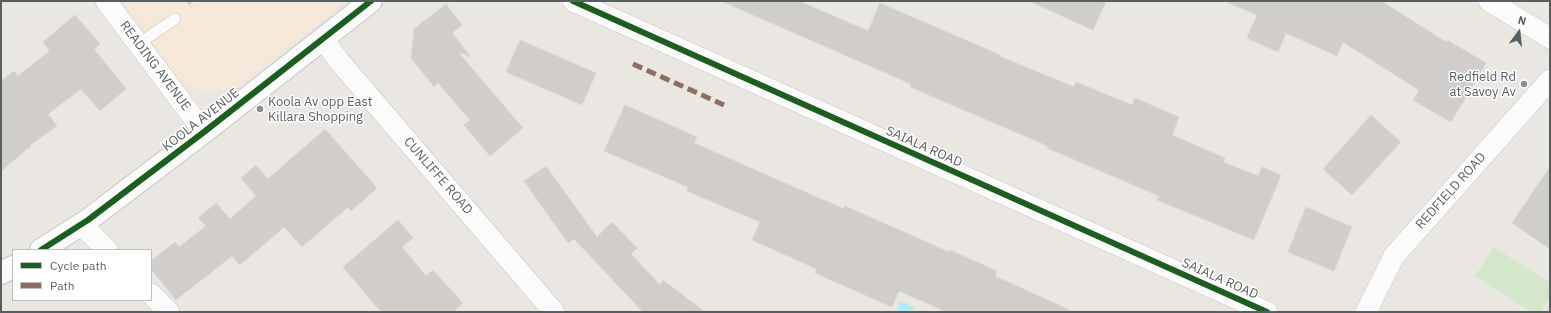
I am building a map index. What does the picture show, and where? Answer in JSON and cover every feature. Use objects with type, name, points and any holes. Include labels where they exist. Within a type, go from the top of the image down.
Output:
[{"type":"street","name":"READING AVENUE","points":[[106,1],[204,132]]},
{"type":"street","name":"SAIALA ROAD","points":[[573,1],[1267,312]]},
{"type":"street","points":[[1489,1],[1550,38]]},
{"type":"street","name":"KOOLA AVENUE","points":[[42,249],[81,224],[204,132],[323,39],[361,4]]},
{"type":"street","name":"CUNLIFFE ROAD","points":[[323,39],[339,61],[554,312]]},
{"type":"street","name":"REDFIELD ROAD","points":[[1366,312],[1394,256],[1550,80]]},
{"type":"street","points":[[81,224],[106,249]]},
{"type":"street","points":[[1,273],[12,268]]},
{"type":"street","points":[[152,295],[169,312]]},
{"type":"lane","points":[[138,44],[175,19]]},
{"type":"path","points":[[188,1],[192,6]]},
{"type":"shaded area","points":[[122,1],[347,1],[234,89],[205,92],[182,83]]},
{"type":"green space","points":[[1494,247],[1550,283],[1550,296],[1540,312],[1531,312],[1475,276]]},
{"type":"water","points":[[900,301],[914,307],[912,312],[896,312]]},
{"type":"building","points":[[721,1],[799,1],[868,31],[880,3],[1000,55],[999,56],[1074,87],[1076,82],[1132,105],[1135,98],[1179,117],[1172,135],[1225,158],[1223,162],[1258,176],[1262,167],[1281,175],[1254,240],[1157,200],[1159,196],[1047,148],[1048,146],[910,87],[911,84]]},
{"type":"building","points":[[1029,1],[1106,1],[1093,30]]},
{"type":"building","points":[[1224,1],[1381,1],[1446,42],[1447,40],[1486,63],[1451,122],[1413,100],[1419,90],[1343,42],[1337,56],[1286,33],[1278,52],[1247,38],[1257,15]]},
{"type":"building","points":[[446,4],[462,25],[452,33],[471,57],[458,52],[523,128],[490,156],[464,125],[470,120],[438,83],[434,87],[411,58],[414,29]]},
{"type":"building","points":[[75,15],[100,44],[94,49],[126,89],[100,111],[81,89],[48,114],[57,126],[30,145],[31,146],[1,171],[1,81],[14,71],[18,76],[50,51],[43,42]]},
{"type":"building","points":[[520,40],[596,73],[582,105],[506,72]]},
{"type":"building","points":[[625,105],[697,137],[694,143],[844,209],[845,206],[949,252],[950,250],[997,271],[995,276],[1074,312],[947,312],[899,291],[892,307],[815,273],[817,269],[752,240],[760,222],[687,191],[688,187],[604,151]]},
{"type":"building","points":[[1371,115],[1401,142],[1352,195],[1323,169]]},
{"type":"building","points":[[325,129],[377,188],[351,211],[348,207],[302,247],[284,227],[240,265],[232,256],[176,300],[152,270],[152,260],[175,242],[179,247],[206,226],[198,218],[216,203],[230,219],[256,196],[241,178],[256,165],[268,179]]},
{"type":"building","points":[[546,166],[597,237],[612,222],[637,248],[631,254],[660,285],[663,280],[705,312],[643,312],[574,239],[568,243],[524,181]]},
{"type":"building","points":[[1550,167],[1550,249],[1512,223]]},
{"type":"building","points":[[1306,207],[1352,227],[1334,271],[1288,252]]},
{"type":"building","points":[[398,220],[413,238],[402,247],[426,276],[433,270],[463,303],[453,312],[381,312],[343,267]]},
{"type":"marked path","points":[[633,64],[724,105]]},
{"type":"cycle path","points":[[43,249],[88,220],[204,132],[371,1]]},
{"type":"cycle path","points":[[573,1],[1267,312]]},
{"type":"place","name":"Redfield Rd at Savoy Av","points":[[1524,84]]},
{"type":"place","name":"Koola Av opp East Killara Shopping","points":[[260,109]]}]
